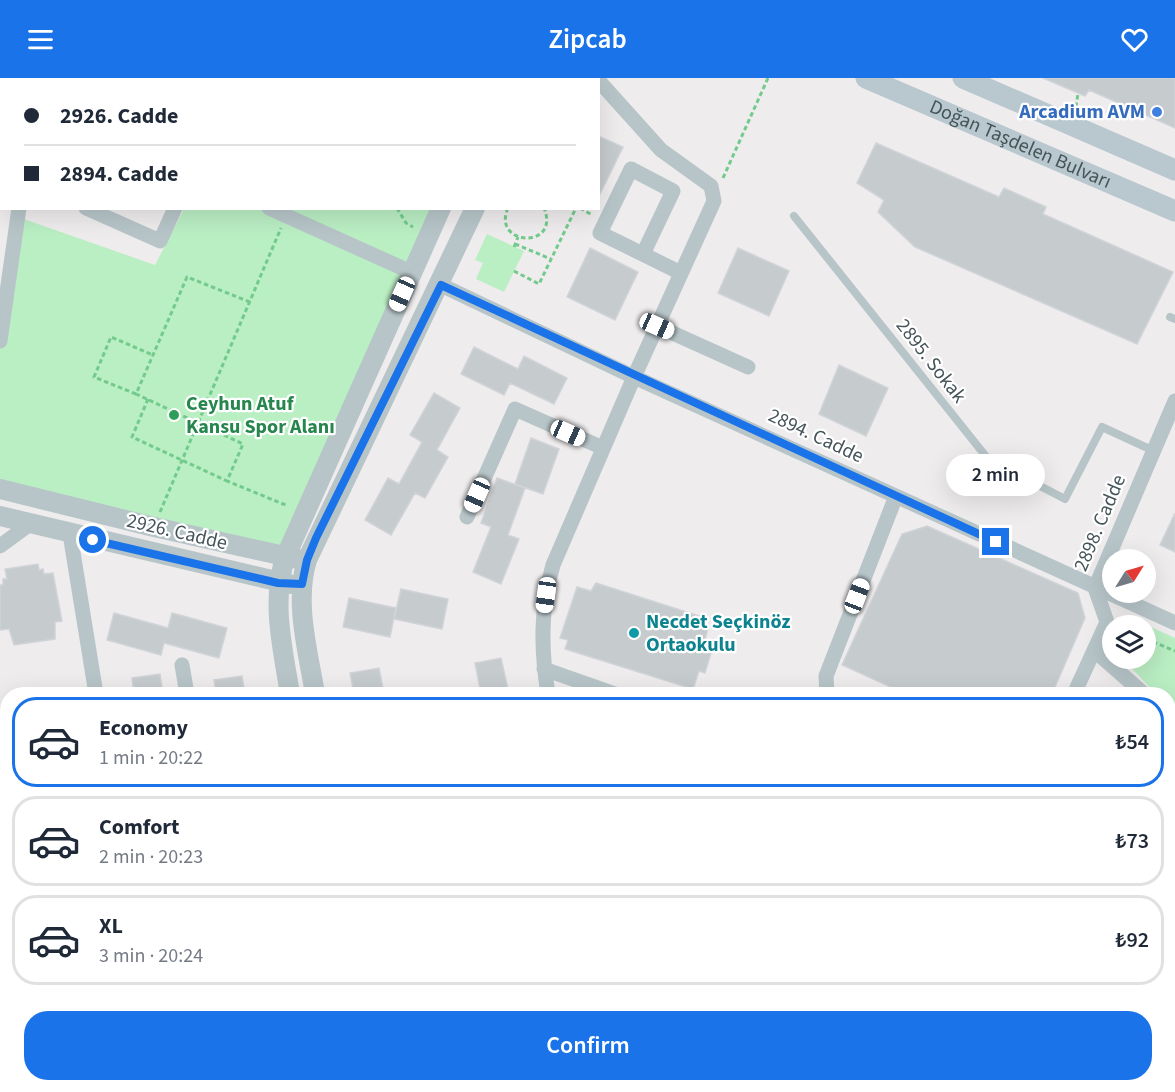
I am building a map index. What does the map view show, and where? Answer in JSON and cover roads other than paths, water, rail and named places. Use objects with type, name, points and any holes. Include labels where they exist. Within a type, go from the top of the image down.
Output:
[{"type":"main road","name":"Doğan Taşdelen Bulvarı","points":[[866,78],[1175,211]]},
{"type":"main road","name":"Doğan Taşdelen Bulvarı","points":[[963,78],[1175,170]]},
{"type":"street","points":[[547,687],[544,669],[543,610],[549,580],[634,376],[713,206],[715,196],[707,181],[661,150],[600,82]]},
{"type":"street","points":[[642,254],[673,191],[631,169],[600,232],[642,254],[681,273]]},
{"type":"street","points":[[90,210],[160,241],[174,210]]},
{"type":"street","points":[[273,210],[441,285]]},
{"type":"street","points":[[289,687],[282,642],[278,583],[285,558],[303,512],[440,210]]},
{"type":"street","points":[[314,687],[306,639],[302,584],[307,560],[441,285],[474,210]]},
{"type":"street","points":[[0,341],[18,213]]},
{"type":"street","name":"2894. Cadde","points":[[441,285],[634,376],[1175,623]]},
{"type":"street","points":[[657,326],[748,367]]},
{"type":"street","name":"2898. Cadde","points":[[1077,687],[1107,622],[1095,588],[1175,401]]},
{"type":"street","points":[[467,517],[515,409],[603,448]]},
{"type":"street","name":"2926. Cadde","points":[[0,489],[154,528],[285,558],[307,560]]},
{"type":"street","points":[[827,687],[826,676],[896,496]]},
{"type":"street","name":"2926. Cadde","points":[[0,516],[278,583],[302,584]]},
{"type":"street","points":[[0,546],[30,524]]},
{"type":"street","points":[[70,534],[95,687]]},
{"type":"street","points":[[1094,650],[1136,687]]},
{"type":"street","points":[[182,665],[185,687]]},
{"type":"street","points":[[544,669],[595,687]]},
{"type":"lane","name":"2895. Sokak","points":[[794,216],[988,459],[1065,499],[1102,427],[1154,451]]},
{"type":"place","name":"Arcadium AVM","points":[[1157,112]]},
{"type":"place","name":"Ceyhun Atuf Kansu Spor Alanı","points":[[174,415]]},
{"type":"place","name":"Necdet Seçkinöz Ortaokulu","points":[[634,633]]}]
